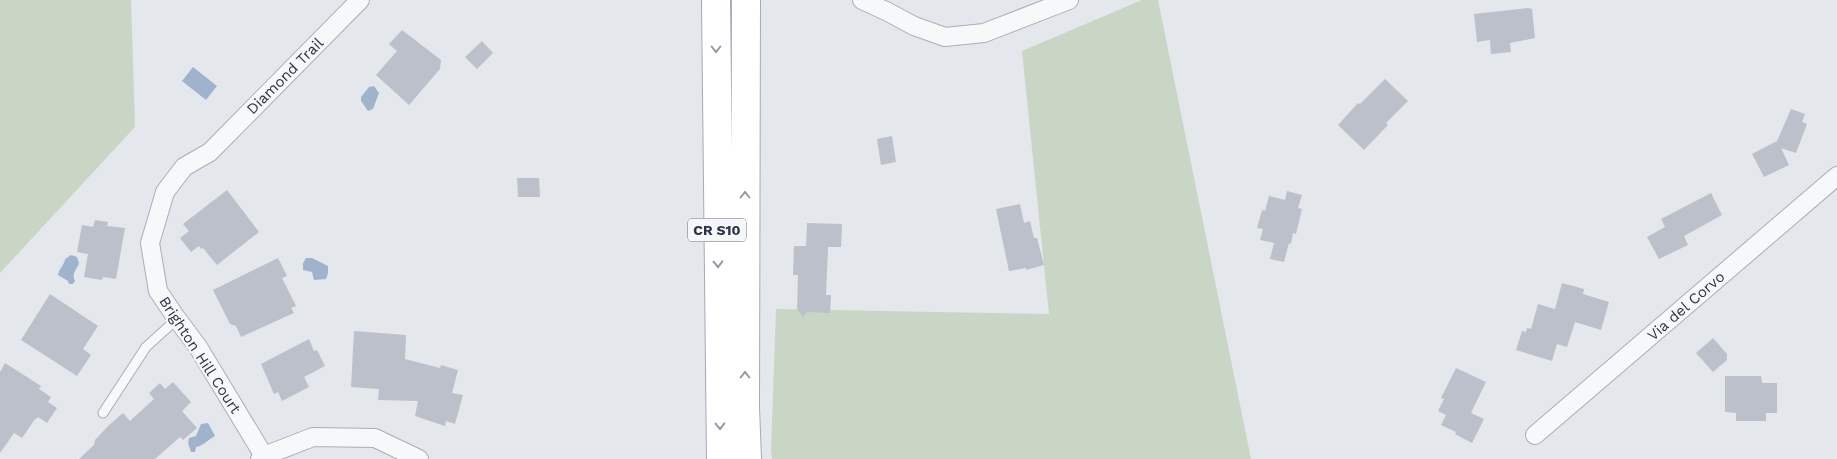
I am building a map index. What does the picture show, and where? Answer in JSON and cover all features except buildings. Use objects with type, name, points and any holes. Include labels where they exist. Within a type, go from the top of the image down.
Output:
[{"type":"main road","name":"CR S10","points":[[716,0],[721,459]]},
{"type":"main road","name":"CR S10","points":[[746,0],[746,459]]},
{"type":"street","name":"Diamond Trail","points":[[210,152],[360,0]]},
{"type":"street","points":[[862,0],[914,26],[945,37],[984,33],[1069,0]]},
{"type":"street","name":"Brighton Hill Court","points":[[210,152],[184,167],[165,192],[150,244],[158,291],[198,347],[262,457]]},
{"type":"street","name":"Via del Corvo","points":[[1535,435],[1837,176]]},
{"type":"street","points":[[262,457],[313,437],[375,438],[419,459]]},
{"type":"lane","points":[[103,413],[146,348],[177,319]]},
{"type":"green space","points":[[0,0],[131,0],[135,127],[0,273]]},
{"type":"green space","points":[[1142,0],[1158,0],[1251,459],[772,459],[776,309],[1049,314],[1022,51]]},
{"type":"water","points":[[193,67],[217,86],[206,100],[182,81]]},
{"type":"water","points":[[374,86],[379,93],[373,109],[368,111],[361,101],[361,97],[369,87]]},
{"type":"water","points":[[71,255],[77,257],[79,263],[74,274],[75,281],[73,284],[69,284],[68,281],[58,275],[65,259]]},
{"type":"water","points":[[306,258],[312,258],[328,266],[326,279],[314,280],[312,272],[303,270],[303,263]]},
{"type":"water","points":[[208,423],[215,436],[196,447],[195,452],[191,452],[188,443],[189,438],[196,436],[201,424]]}]
